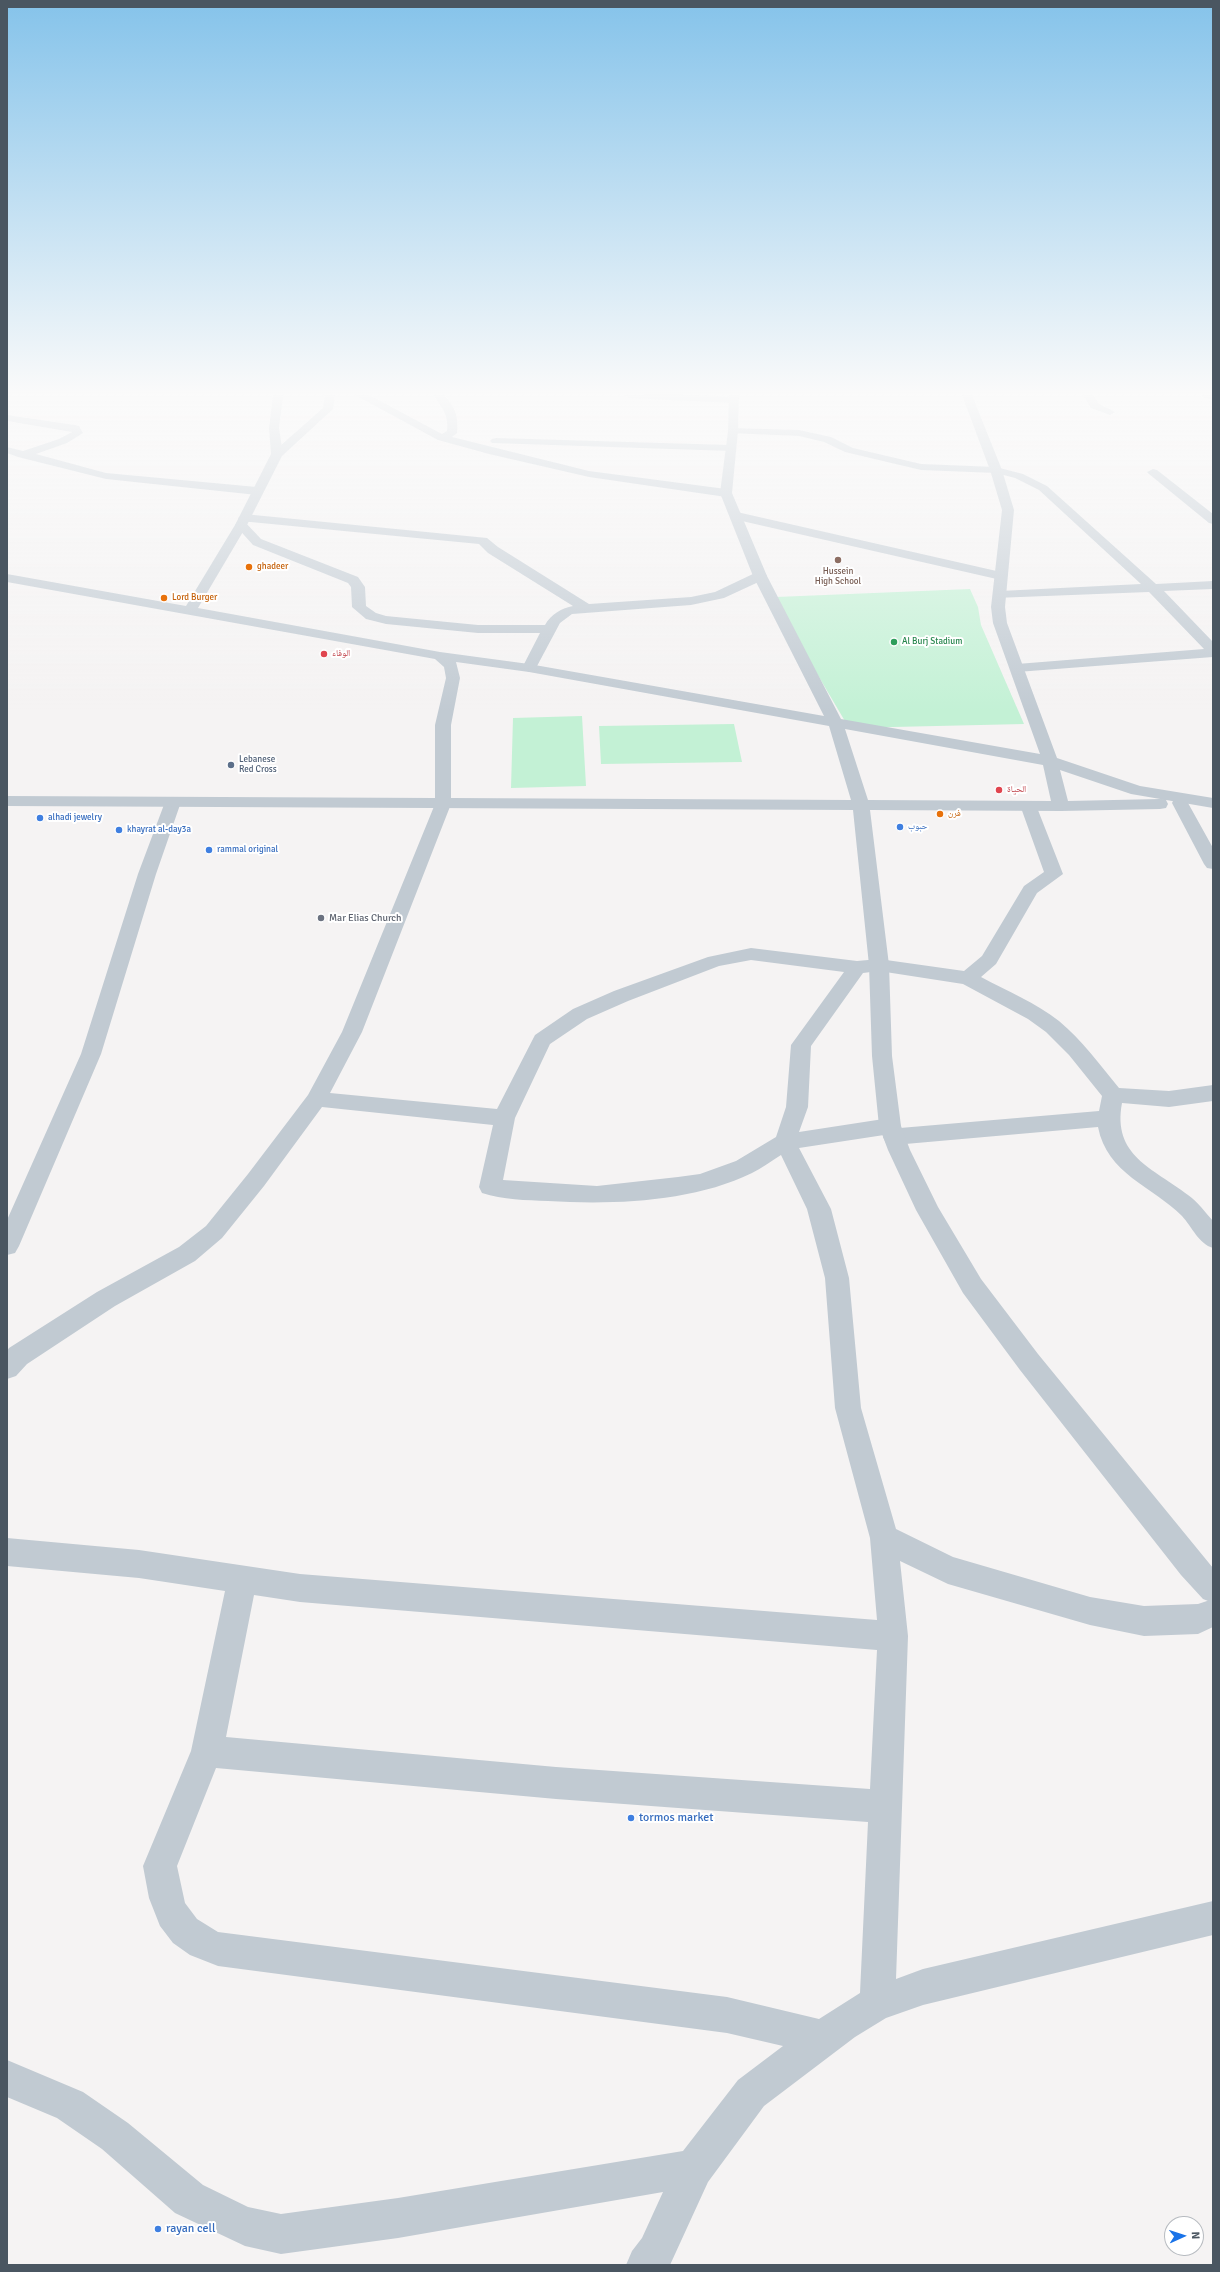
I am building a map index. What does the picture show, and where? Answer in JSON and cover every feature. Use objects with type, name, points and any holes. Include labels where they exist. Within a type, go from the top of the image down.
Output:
[{"type":"street","points":[[190,611],[243,521],[252,501]]},
{"type":"street","points":[[730,501],[760,576],[836,724],[861,804],[868,966],[892,1132],[928,1210],[972,1286],[1029,1362],[1191,1565],[1213,1589]]},
{"type":"street","points":[[1005,501],[1008,510],[998,607],[1000,623],[1050,762],[1061,806]]},
{"type":"street","points":[[1057,501],[1154,589],[1213,652]]},
{"type":"street","points":[[1189,501],[1213,520]]},
{"type":"street","points":[[737,516],[1001,576]]},
{"type":"street","points":[[243,521],[483,541],[493,550],[586,608]]},
{"type":"street","points":[[243,521],[257,542],[354,580],[358,587],[359,607],[370,616],[386,620],[478,628],[550,629]]},
{"type":"street","points":[[529,668],[550,629],[560,616],[568,611],[586,608],[691,601],[724,593],[760,576]]},
{"type":"street","points":[[7,578],[440,656],[529,668],[1050,762],[1137,790],[1213,803]]},
{"type":"street","points":[[1000,595],[1154,589],[1213,585]]},
{"type":"street","points":[[1017,668],[1213,652]]},
{"type":"street","points":[[7,1368],[18,1356],[106,1299],[187,1254],[214,1232],[316,1099],[352,1032],[443,804],[442,725],[454,678],[451,666],[440,656]]},
{"type":"street","points":[[7,801],[1061,806],[1213,803]]},
{"type":"street","points":[[7,1246],[62,1124],[91,1054],[147,874],[173,802]]},
{"type":"street","points":[[1180,803],[1213,864]]},
{"type":"street","points":[[968,978],[989,960],[1030,890],[1054,874],[1028,805]]},
{"type":"street","points":[[1109,1118],[892,1132],[785,1142],[744,1167],[702,1182],[678,1186],[597,1195],[508,1190],[490,1187],[503,1131],[504,1118],[542,1040],[580,1014],[621,996],[715,961],[751,954],[968,978],[1035,1014],[1053,1028],[1080,1055],[1113,1095],[1169,1099],[1213,1093]]},
{"type":"street","points":[[868,966],[802,1044],[797,1107],[785,1142],[819,1209],[837,1278],[848,1408],[884,1538],[892,1636],[887,1807],[877,2003]]},
{"type":"street","points":[[1113,1095],[1109,1118],[1110,1132],[1116,1146],[1127,1161],[1190,1210],[1213,1239]]},
{"type":"street","points":[[316,1099],[504,1118]]},
{"type":"street","points":[[884,1538],[948,1570],[1090,1611],[1144,1621],[1198,1619],[1213,1613]]},
{"type":"street","points":[[7,1552],[139,1564],[242,1580],[316,1589],[892,1636]]},
{"type":"street","points":[[242,1580],[207,1751],[160,1866],[166,1898],[172,1914],[185,1931],[202,1943],[218,1949],[728,2015],[824,2038]]},
{"type":"street","points":[[207,1751],[556,1783],[887,1807]]},
{"type":"street","points":[[655,2261],[694,2168],[751,2093],[842,2024],[877,2003],[923,1987],[1213,1918]]},
{"type":"street","points":[[7,2078],[70,2105],[115,2136],[189,2199],[245,2226],[281,2234],[398,2218],[694,2168]]},
{"type":"green space","name":"Al Burj Stadium","points":[[970,589],[978,607],[981,625],[1024,724],[849,728],[786,621],[776,597]]},
{"type":"green space","points":[[582,716],[586,786],[511,788],[513,718]]},
{"type":"green space","points":[[734,724],[742,762],[601,764],[599,726]]},
{"type":"place","name":"Hussein High School","points":[[838,560]]},
{"type":"place","name":"ghadeer","points":[[249,567]]},
{"type":"place","name":"Lord Burger","points":[[164,598]]},
{"type":"place","name":"Al Burj Stadium","points":[[894,642]]},
{"type":"place","name":"الوفاء","points":[[324,654]]},
{"type":"place","name":"Lebanese Red Cross","points":[[231,765]]},
{"type":"place","name":"الحياة","points":[[999,790]]},
{"type":"place","name":"فرن","points":[[940,814]]},
{"type":"place","name":"alhadi jewelry","points":[[40,818]]},
{"type":"place","name":"حبوب","points":[[900,827]]},
{"type":"place","name":"khayrat al-day3a","points":[[119,830]]},
{"type":"place","name":"rammal original","points":[[209,850]]},
{"type":"place","name":"Mar Elias Church","points":[[321,918]]},
{"type":"place","name":"tormos market","points":[[631,1818]]},
{"type":"place","name":"rayan cell","points":[[158,2229]]}]
